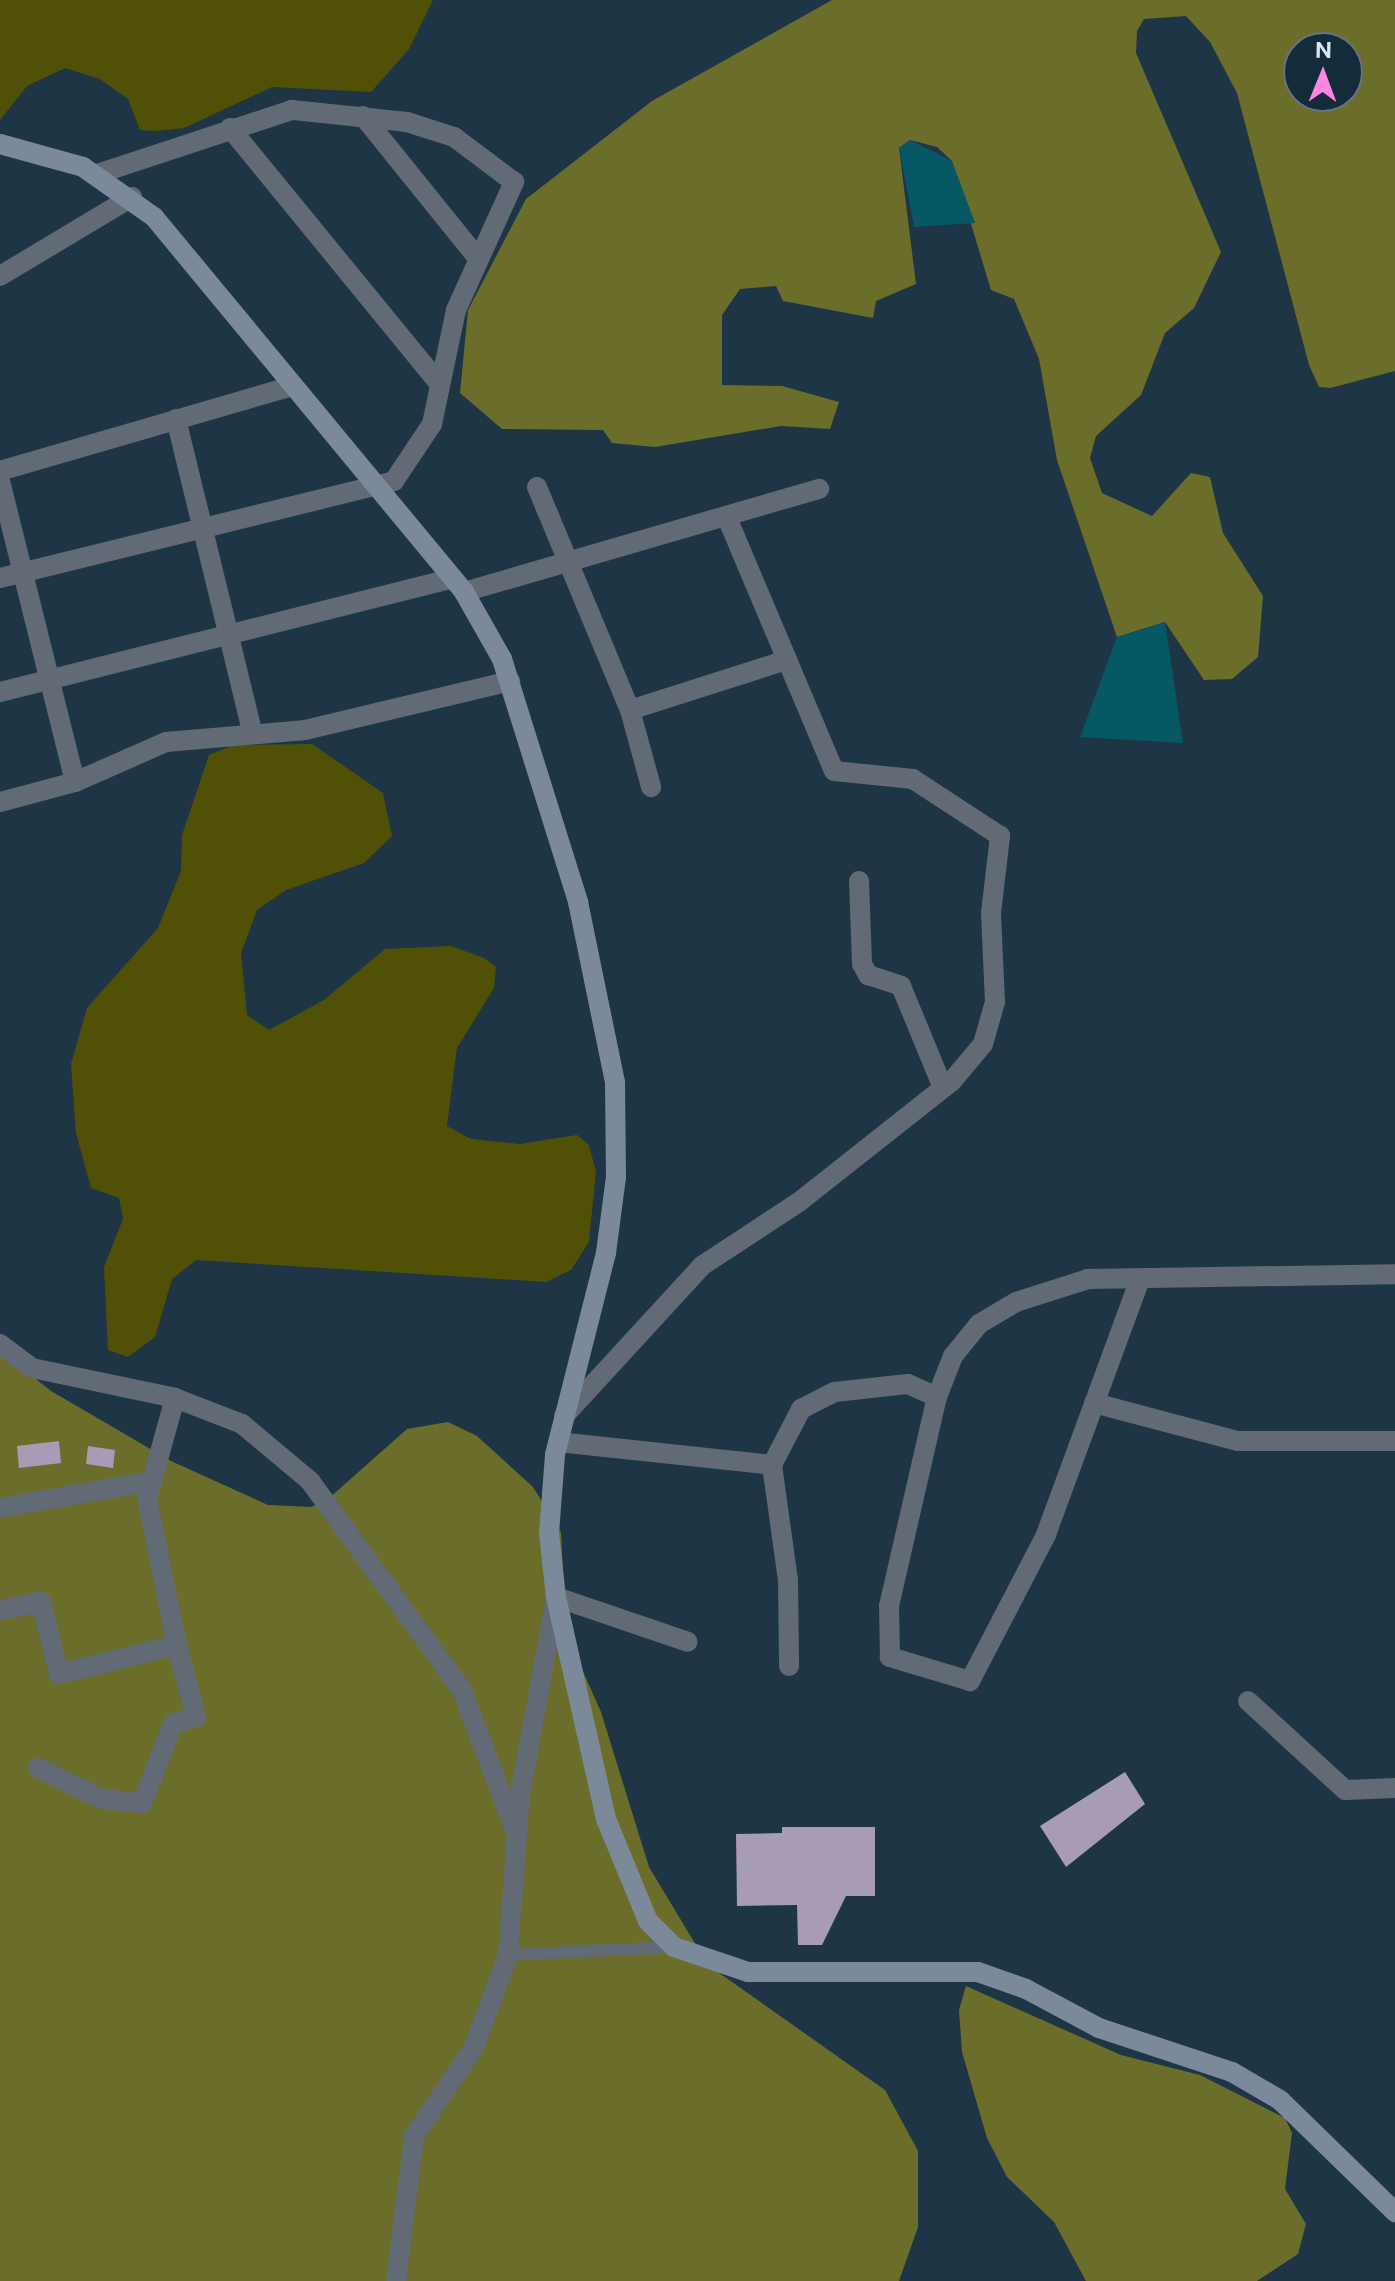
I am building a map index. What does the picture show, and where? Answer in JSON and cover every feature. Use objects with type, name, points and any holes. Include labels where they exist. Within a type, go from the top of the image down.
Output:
[{"type":"street","points":[[0,578],[377,488],[394,481],[432,424],[439,383],[476,256],[513,197],[514,182],[454,137],[363,116],[292,110],[97,174]]},
{"type":"street","points":[[363,116],[476,256]]},
{"type":"street","points":[[230,128],[439,383]]},
{"type":"street","points":[[0,144],[97,174],[132,197],[457,586],[510,681],[578,902],[615,1082],[616,1177],[606,1253],[564,1416],[549,1494],[556,1597],[629,1889],[674,1947],[748,1972],[978,1972],[1026,1989],[1099,2028],[1232,2072],[1280,2100],[1395,2212]]},
{"type":"street","points":[[0,276],[132,197]]},
{"type":"street","points":[[0,471],[293,386]]},
{"type":"street","points":[[176,419],[232,635],[252,731]]},
{"type":"street","points":[[0,481],[27,572],[75,782]]},
{"type":"street","points":[[537,487],[564,564],[630,710],[651,787]]},
{"type":"street","points":[[0,692],[232,635],[564,564],[819,489]]},
{"type":"street","points":[[564,1416],[703,1265],[799,1202],[943,1088],[983,1044],[995,1002],[991,913],[1000,836],[913,779],[834,771],[727,518]]},
{"type":"street","points":[[630,710],[787,660]]},
{"type":"street","points":[[0,802],[75,782],[166,742],[252,731],[305,730],[510,681]]},
{"type":"street","points":[[859,881],[862,964],[868,975],[901,986],[943,1088]]},
{"type":"street","points":[[1140,1279],[1046,1535],[970,1681],[890,1657],[886,1644],[937,1397],[953,1356],[979,1324],[1016,1302],[1088,1279],[1395,1274]]},
{"type":"street","points":[[0,1344],[32,1368],[175,1398],[242,1424],[310,1481],[462,1690],[516,1834]]},
{"type":"street","points":[[789,1666],[788,1580],[772,1465],[801,1409],[835,1392],[908,1384],[937,1397]]},
{"type":"street","points":[[38,1768],[102,1799],[142,1803],[173,1724],[196,1717],[177,1645],[147,1499],[175,1398]]},
{"type":"street","points":[[1094,1403],[1238,1441],[1395,1441]]},
{"type":"street","points":[[558,1442],[772,1465]]},
{"type":"street","points":[[0,1508],[152,1481]]},
{"type":"street","points":[[396,2281],[414,2136],[474,2047],[508,1955],[516,1834],[556,1597]]},
{"type":"street","points":[[556,1597],[688,1642]]},
{"type":"street","points":[[0,1610],[41,1602],[59,1674],[177,1645]]},
{"type":"street","points":[[1248,1701],[1345,1790],[1395,1788]]},
{"type":"lane","points":[[508,1955],[674,1947]]},
{"type":"shaded area","points":[[0,0],[433,0],[409,49],[371,92],[272,87],[184,128],[157,131],[140,130],[128,99],[100,79],[65,68],[27,86],[0,120]]},
{"type":"shaded area","points":[[832,0],[1395,0],[1395,371],[1330,388],[1319,387],[1309,365],[1237,93],[1210,42],[1186,16],[1144,19],[1137,31],[1136,53],[1221,252],[1194,308],[1165,333],[1141,395],[1096,436],[1090,458],[1102,493],[1152,516],[1191,473],[1210,477],[1223,533],[1263,596],[1258,657],[1232,679],[1204,680],[1165,622],[1117,637],[1057,460],[1039,359],[1014,299],[991,290],[952,161],[937,147],[910,140],[899,148],[916,284],[876,301],[873,318],[783,301],[776,286],[740,289],[722,315],[722,385],[782,386],[839,402],[830,429],[781,426],[655,447],[612,443],[603,430],[502,429],[460,393],[468,310],[526,199],[652,101]]},
{"type":"shaded area","points":[[910,140],[952,161],[975,223],[914,227],[899,148]]},
{"type":"shaded area","points":[[1165,622],[1183,743],[1080,737],[1117,637]]},
{"type":"shaded area","points":[[312,744],[383,793],[392,836],[364,863],[286,890],[257,910],[241,953],[247,1015],[269,1030],[324,1000],[385,949],[451,946],[484,958],[496,967],[494,988],[457,1048],[447,1126],[471,1139],[520,1144],[577,1135],[589,1145],[596,1172],[589,1242],[571,1270],[546,1282],[196,1260],[172,1279],[155,1337],[128,1357],[108,1350],[104,1267],[123,1219],[119,1198],[91,1188],[76,1133],[71,1064],[87,1008],[158,928],[181,871],[182,835],[209,755],[234,745]]},
{"type":"shaded area","points":[[0,1351],[51,1391],[171,1461],[268,1505],[311,1507],[328,1499],[407,1429],[448,1422],[477,1436],[533,1487],[561,1532],[566,1633],[601,1712],[649,1867],[708,1965],[885,2090],[918,2151],[918,2227],[899,2281],[0,2281]]},
{"type":"shaded area","points":[[966,1986],[1121,2055],[1200,2075],[1285,2118],[1292,2133],[1285,2189],[1306,2224],[1298,2254],[1257,2281],[1086,2281],[1054,2222],[1007,2177],[987,2138],[962,2052],[959,2010]]},
{"type":"building","points":[[59,1441],[61,1463],[19,1468],[17,1446]]},
{"type":"building","points":[[88,1446],[115,1450],[113,1468],[86,1464]]},
{"type":"building","points":[[1125,1772],[1145,1804],[1066,1867],[1040,1826]]},
{"type":"building","points":[[782,1827],[875,1827],[875,1896],[846,1896],[822,1945],[798,1945],[797,1905],[737,1906],[736,1834],[782,1833]]}]
